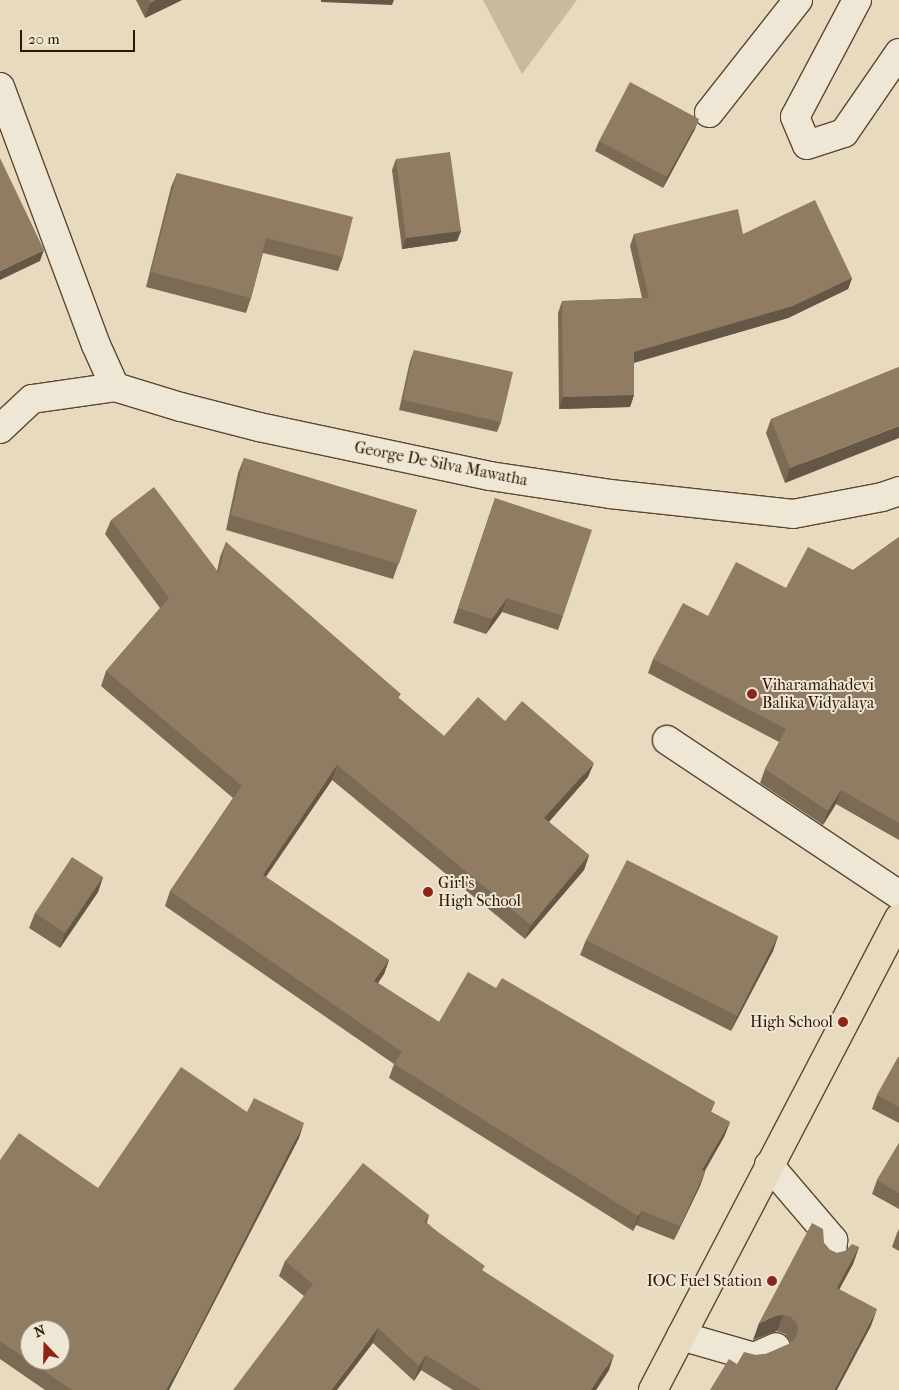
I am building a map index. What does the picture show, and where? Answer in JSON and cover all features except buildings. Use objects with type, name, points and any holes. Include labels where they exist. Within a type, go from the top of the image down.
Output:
[{"type":"highway","points":[[653,1390],[899,918]]},
{"type":"street","points":[[710,113],[798,0]]},
{"type":"street","points":[[857,0],[795,117],[807,144],[844,133],[899,53]]},
{"type":"street","points":[[0,87],[96,345],[115,387]]},
{"type":"street","name":"George De Silva Mawatha","points":[[0,429],[32,399],[115,387],[181,407],[259,427],[490,476],[610,494],[793,514],[882,497],[899,491]]},
{"type":"street","points":[[667,740],[899,895]]},
{"type":"street","points":[[769,1165],[833,1240],[832,1254]]},
{"type":"street","points":[[681,1336],[754,1357],[776,1347]]},
{"type":"shaded area","points":[[483,0],[577,0],[522,74]]},
{"type":"place","name":"Viharamahadevi Balika Vidyalaya","points":[[752,694]]},
{"type":"place","name":"Girl's High School","points":[[428,892]]},
{"type":"place","name":"High School","points":[[843,1022]]},
{"type":"place","name":"IOC Fuel Station","points":[[772,1281]]}]
